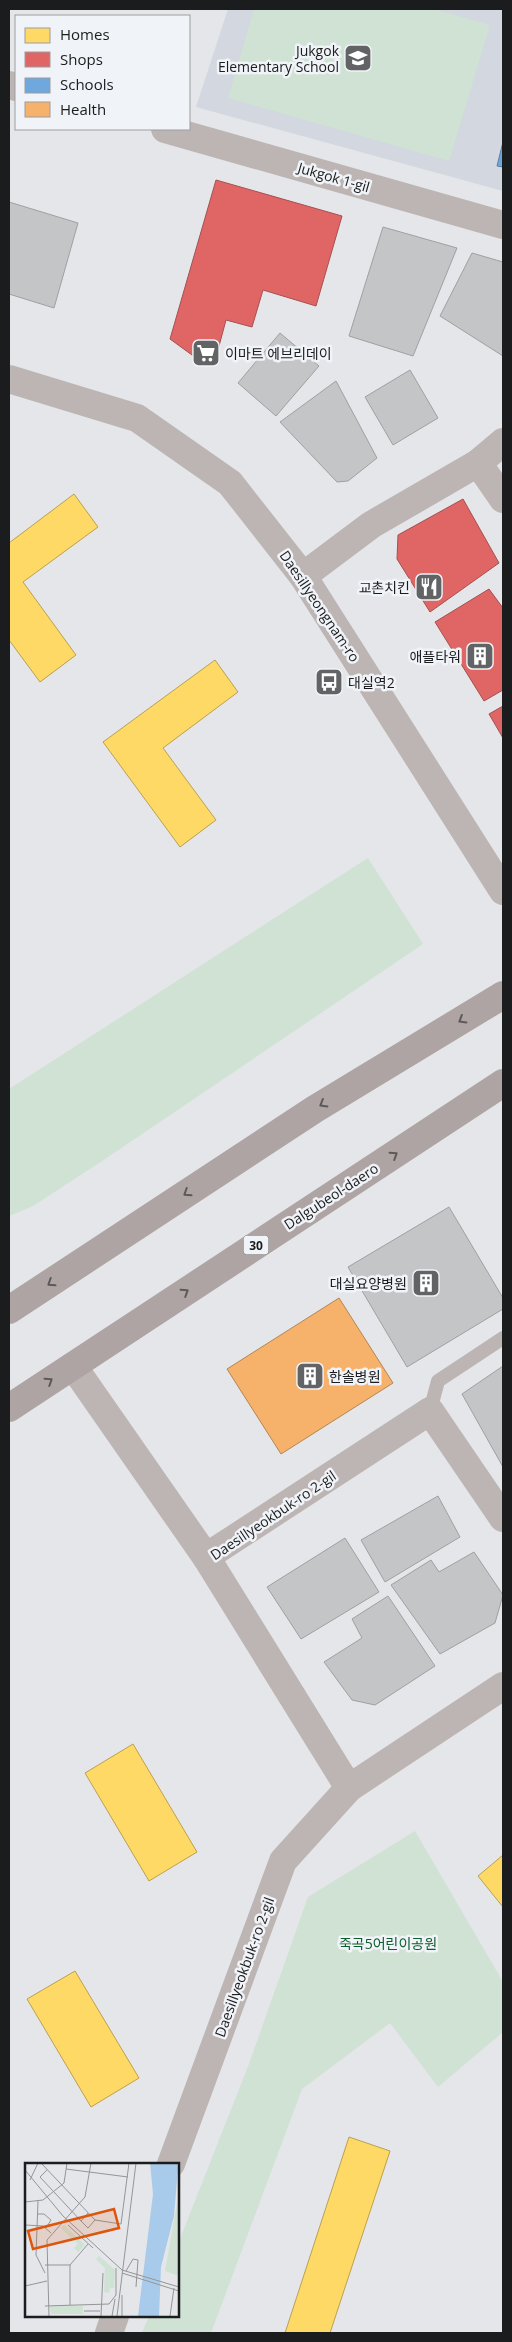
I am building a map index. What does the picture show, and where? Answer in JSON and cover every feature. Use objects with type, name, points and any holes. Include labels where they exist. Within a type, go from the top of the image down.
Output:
[{"type":"main road","points":[[9,1310],[315,1109],[503,995]]},
{"type":"main road","name":"Dalgubeol-daero","points":[[9,1408],[503,1083]]},
{"type":"street","name":"Jukgok 1-gil","points":[[169,130],[503,225]]},
{"type":"street","name":"Daesillyeongnam-ro","points":[[9,379],[137,418],[230,483],[303,576],[503,891]]},
{"type":"street","points":[[303,576],[371,525],[478,463],[503,442]]},
{"type":"street","points":[[478,463],[503,499]]},
{"type":"street","points":[[73,1366],[206,1557]]},
{"type":"street","points":[[430,1411],[503,1518]]},
{"type":"street","name":"Daesillyeokbuk-ro 2-gil","points":[[349,1788],[206,1557],[430,1411]]},
{"type":"street","name":"Daesillyeokbuk-ro 2-gil","points":[[171,2163],[283,1861],[349,1788],[503,1686]]},
{"type":"street","points":[[109,2333],[115,2317]]},
{"type":"lane","points":[[430,1411],[438,1381],[503,1338]]},
{"type":"shaded area","name":"Jukgok Elementary School","points":[[228,9],[503,9],[503,191],[196,107]]},
{"type":"green space","name":"Jukgok Elementary School","points":[[254,9],[433,9],[490,25],[449,161],[228,98]]},
{"type":"green space","points":[[368,858],[423,944],[105,1159],[33,1206],[9,1216],[9,1089]]},
{"type":"green space","name":"죽곡5어린이공원","points":[[415,1831],[503,1982],[503,2032],[438,2087],[390,2023],[302,2089],[211,2333],[142,2333],[149,2317],[179,2317],[179,2241],[249,2064],[308,1897]]},
{"type":"building: Homes","points":[[74,494],[98,527],[23,582],[76,655],[40,682],[9,640],[9,543]]},
{"type":"building: Homes","points":[[215,660],[238,692],[163,748],[216,820],[180,847],[103,742]]},
{"type":"building: Homes","points":[[133,1744],[197,1852],[149,1881],[85,1773]]},
{"type":"building: Homes","points":[[503,1855],[503,1907],[478,1876]]},
{"type":"building: Homes","points":[[75,1971],[139,2078],[91,2107],[27,1999]]},
{"type":"building: Homes","points":[[349,2137],[390,2151],[330,2333],[285,2333]]},
{"type":"building: Shops","points":[[216,180],[342,216],[316,306],[263,290],[252,327],[226,320],[215,361],[192,355],[170,339]]},
{"type":"building: Shops","points":[[463,499],[499,563],[430,612],[397,559],[398,535]]},
{"type":"building: Shops","name":"애플타워","points":[[489,589],[503,608],[503,690],[484,701],[435,622]]},
{"type":"building: Shops","points":[[503,706],[503,738],[489,714]]},
{"type":"building: Schools","points":[[503,142],[503,167],[497,166]]},
{"type":"building: Health","name":"한솔병원","points":[[339,1298],[393,1383],[281,1454],[227,1369]]},
{"type":"building: Other","points":[[9,202],[78,223],[54,308],[9,294]]},
{"type":"building: Other","points":[[383,227],[457,248],[413,356],[349,336]]},
{"type":"building: Other","points":[[472,253],[503,262],[503,356],[440,316]]},
{"type":"building: Other","points":[[280,333],[319,366],[276,416],[238,383]]},
{"type":"building: Other","points":[[410,370],[438,418],[393,445],[365,397]]},
{"type":"building: Other","points":[[336,381],[377,458],[348,481],[337,482],[280,422]]},
{"type":"building: Other","name":"대실요양병원","points":[[449,1207],[503,1298],[503,1309],[407,1367],[348,1267]]},
{"type":"building: Other","points":[[503,1366],[503,1467],[462,1394]]},
{"type":"building: Other","points":[[438,1496],[460,1537],[385,1582],[361,1540]]},
{"type":"building: Other","points":[[345,1538],[379,1592],[301,1639],[267,1587]]},
{"type":"building: Other","points":[[474,1552],[503,1595],[495,1623],[440,1654],[391,1585],[431,1560],[439,1572]]},
{"type":"building: Other","points":[[388,1596],[435,1666],[375,1705],[352,1700],[324,1662],[362,1638],[352,1619]]},
{"type":"place","name":"Jukgok Elementary School","points":[[358,58]]},
{"type":"place","name":"이마트 에브리데이","points":[[206,353]]},
{"type":"place","name":"교촌치킨","points":[[429,587]]},
{"type":"place","name":"애플타워","points":[[480,656]]},
{"type":"place","name":"대실역2","points":[[329,682]]},
{"type":"place","name":"대실요양병원","points":[[426,1283]]},
{"type":"place","name":"한솔병원","points":[[310,1376]]}]
